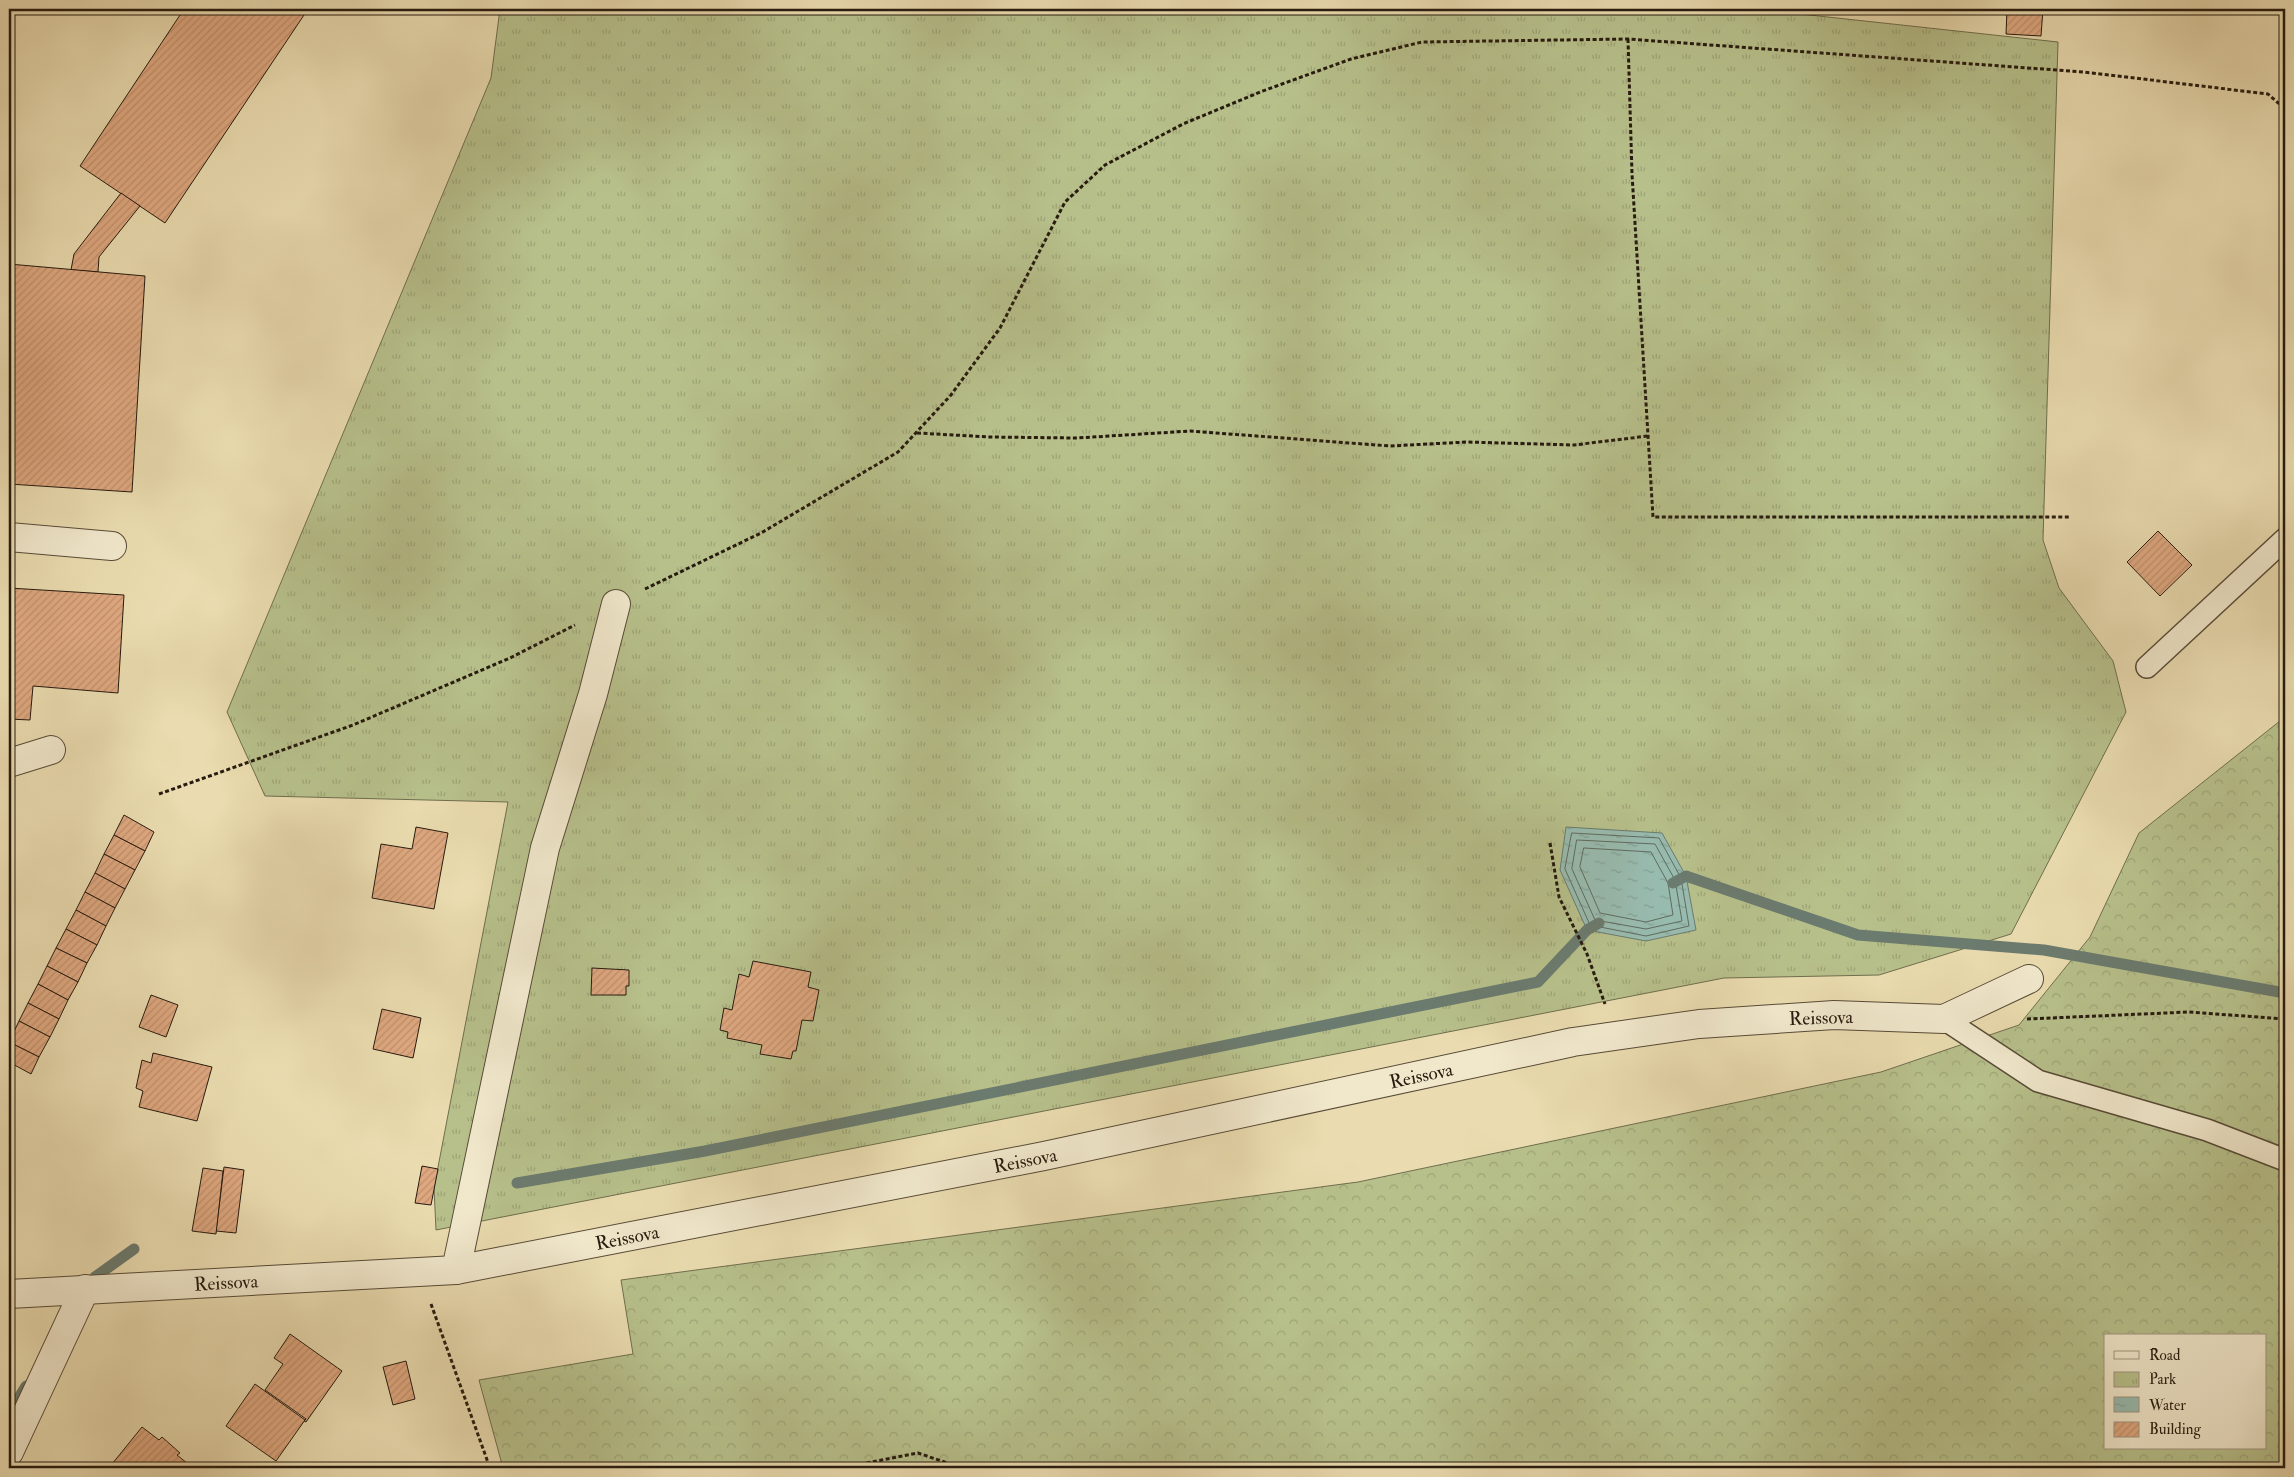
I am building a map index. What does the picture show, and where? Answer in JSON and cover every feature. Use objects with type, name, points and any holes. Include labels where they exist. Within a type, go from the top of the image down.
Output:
[{"type":"street","points":[[9,537],[112,546]]},
{"type":"street","points":[[456,1270],[545,848],[593,694],[616,604]]},
{"type":"street","points":[[9,763],[51,750]]},
{"type":"street","name":"Reissova","points":[[9,1294],[456,1270],[1034,1158],[1563,1044],[1616,1035],[1699,1024],[1834,1015],[1944,1019],[2029,979]]},
{"type":"street","points":[[9,1452],[85,1289]]},
{"type":"lane","points":[[2147,667],[2285,539]]},
{"type":"lane","points":[[1944,1019],[2038,1081],[2207,1130],[2285,1160]]},
{"type":"path","points":[[1628,39],[1632,174],[1653,517],[2069,518]]},
{"type":"path","points":[[159,794],[353,725],[510,658],[761,533],[898,452],[951,395],[1000,328],[1065,202],[1105,165],[1182,124],[1260,92],[1351,59],[1422,42],[1628,39],[2121,76],[2268,94],[2285,108]]},
{"type":"path","points":[[916,433],[1077,438],[1190,431],[1390,446],[1467,442],[1574,446],[1648,436]]},
{"type":"path","points":[[1550,843],[1559,897],[1587,954],[1616,1035]]},
{"type":"path","points":[[2023,1019],[2189,1012],[2285,1020]]},
{"type":"path","points":[[420,1272],[490,1468]]},
{"type":"path","points":[[841,1468],[918,1453],[962,1468]]},
{"type":"green space","points":[[500,9],[1754,9],[2058,42],[2043,540],[2059,588],[2113,661],[2126,712],[2011,934],[1879,975],[1724,978],[436,1230],[434,1188],[508,802],[265,796],[227,712],[491,78]]},
{"type":"green space","points":[[2285,717],[2285,1468],[503,1468],[479,1380],[633,1354],[621,1280],[1358,1182],[1881,1072],[2019,1025],[2090,937],[2139,833]]},
{"type":"water","points":[[1566,827],[1662,833],[1686,876],[1696,930],[1646,941],[1587,930],[1560,870]]},
{"type":"building","points":[[184,9],[308,9],[165,223],[80,166]]},
{"type":"building","points":[[2007,9],[2043,9],[2041,36],[2006,34]]},
{"type":"building","points":[[121,193],[140,206],[99,257],[98,272],[71,270],[74,254]]},
{"type":"building","points":[[9,264],[145,276],[132,492],[9,484]]},
{"type":"building","points":[[2158,531],[2192,565],[2160,596],[2127,562]]},
{"type":"building","points":[[9,588],[124,595],[118,693],[33,686],[30,720],[9,719]]},
{"type":"building","points":[[124,815],[154,832],[145,851],[114,835]]},
{"type":"building","points":[[416,827],[448,833],[434,909],[372,898],[381,844],[412,849]]},
{"type":"building","points":[[114,835],[145,851],[135,870],[104,854]]},
{"type":"building","points":[[104,854],[135,870],[125,889],[95,873]]},
{"type":"building","points":[[95,873],[125,889],[115,908],[85,892]]},
{"type":"building","points":[[9,888],[13,889],[9,903]]},
{"type":"building","points":[[85,892],[115,908],[106,926],[76,910]]},
{"type":"building","points":[[76,910],[106,926],[97,945],[66,929]]},
{"type":"building","points":[[66,929],[97,945],[87,963],[56,948]]},
{"type":"building","points":[[56,948],[87,963],[78,982],[47,966]]},
{"type":"building","points":[[753,961],[811,972],[808,987],[819,990],[813,1021],[802,1020],[796,1051],[793,1051],[791,1059],[760,1054],[762,1045],[727,1038],[728,1032],[720,1030],[724,1008],[732,1010],[739,974],[749,977]]},
{"type":"building","points":[[47,966],[78,982],[68,1000],[38,984]]},
{"type":"building","points":[[592,968],[629,970],[629,986],[626,986],[626,995],[591,995]]},
{"type":"building","points":[[38,984],[68,1000],[59,1019],[28,1003]]},
{"type":"building","points":[[151,995],[178,1005],[166,1037],[139,1027]]},
{"type":"building","points":[[28,1003],[59,1019],[50,1037],[19,1021]]},
{"type":"building","points":[[382,1009],[421,1018],[413,1058],[373,1049]]},
{"type":"building","points":[[19,1021],[50,1037],[39,1057],[9,1042]]},
{"type":"building","points":[[9,1042],[39,1057],[31,1074],[9,1062]]},
{"type":"building","points":[[153,1053],[212,1067],[197,1121],[139,1107],[143,1091],[136,1088],[142,1060],[151,1063]]},
{"type":"building","points":[[422,1166],[438,1169],[431,1205],[415,1203]]},
{"type":"building","points":[[224,1167],[244,1170],[236,1233],[216,1231]]},
{"type":"building","points":[[203,1168],[223,1171],[216,1234],[192,1231]]},
{"type":"building","points":[[290,1334],[342,1371],[306,1422],[304,1421],[306,1419],[265,1390],[283,1364],[274,1358]]},
{"type":"building","points":[[406,1361],[415,1399],[393,1405],[383,1367]]},
{"type":"building","points":[[255,1384],[305,1420],[276,1461],[226,1426]]},
{"type":"building","points":[[142,1427],[159,1440],[162,1437],[180,1453],[177,1455],[193,1468],[117,1468],[112,1464]]},
{"type":"waterway","points":[[1673,883],[1686,876],[1858,935],[2044,950],[2285,993]]},
{"type":"waterway","points":[[517,1183],[705,1151],[1538,982],[1587,930],[1599,923]]},
{"type":"waterway","points":[[90,1286],[95,1277],[134,1249]]},
{"type":"waterway","points":[[9,1414],[26,1386]]}]
